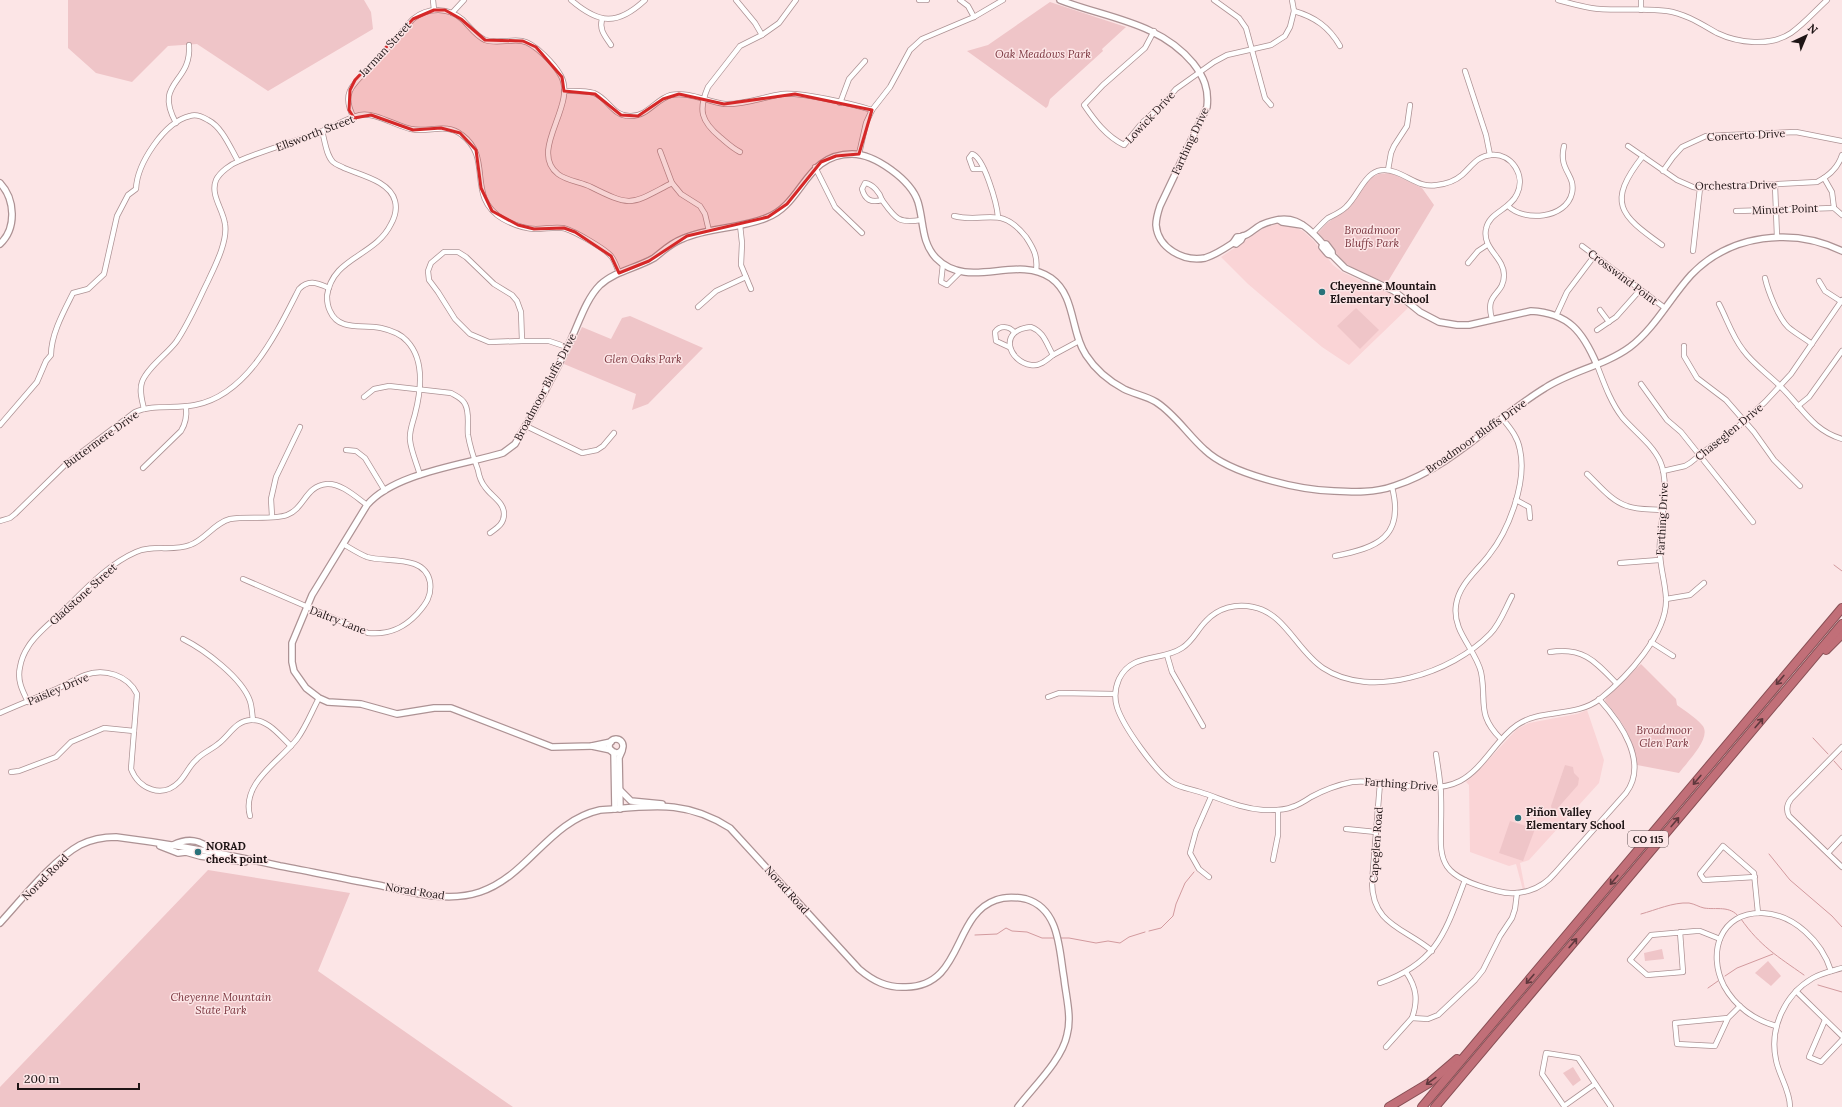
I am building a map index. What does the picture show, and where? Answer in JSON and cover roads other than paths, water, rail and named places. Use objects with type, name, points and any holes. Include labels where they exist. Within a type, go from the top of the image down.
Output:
[{"type":"highway","points":[[1798,659],[1842,600]]},
{"type":"highway","name":"CO 115","points":[[1422,1107],[1842,608]]},
{"type":"highway","name":"CO 115","points":[[1435,1107],[1842,624]]},
{"type":"highway","points":[[1794,681],[1842,634]]},
{"type":"highway","points":[[1388,1107],[1438,1075],[1490,1026]]},
{"type":"highway","points":[[1440,1107],[1494,1037]]},
{"type":"street","points":[[434,0],[434,10]]},
{"type":"street","points":[[464,0],[452,12],[485,40],[493,42],[523,41],[536,47],[562,77],[564,99],[548,149],[550,164],[558,174],[623,202],[639,200],[672,183]]},
{"type":"street","points":[[571,0],[586,13],[602,19],[618,18],[645,0]]},
{"type":"street","points":[[736,0],[755,23],[762,35]]},
{"type":"street","points":[[740,152],[732,148],[708,127],[702,114],[708,87],[740,46],[762,35],[779,23],[796,0]]},
{"type":"street","points":[[919,0],[926,0]]},
{"type":"street","points":[[960,0],[968,6],[974,17]]},
{"type":"street","points":[[859,154],[866,123],[872,110],[890,87],[905,57],[917,44],[929,36],[974,17],[1003,0]]},
{"type":"street","name":"Farthing Drive","points":[[1060,0],[1140,25],[1154,31],[1180,49],[1200,71],[1208,90],[1208,107],[1160,206],[1156,223],[1157,231],[1170,249],[1182,256],[1190,258],[1212,256],[1237,238],[1263,224],[1283,218],[1299,221],[1302,225],[1313,232],[1323,244],[1326,244],[1332,252],[1332,255],[1350,271],[1394,291],[1420,312],[1439,322],[1469,325],[1531,311],[1556,316],[1569,323],[1582,335],[1597,365],[1614,406],[1620,415],[1657,455],[1663,471],[1664,481],[1659,560],[1666,599],[1663,620],[1651,642],[1638,661],[1599,699],[1579,710],[1526,720],[1516,726],[1501,739],[1479,765],[1465,778],[1441,787],[1357,782],[1336,786],[1322,791],[1296,806],[1278,810],[1242,807],[1179,786],[1162,774],[1124,722],[1117,709],[1114,694]]},
{"type":"street","points":[[1214,0],[1234,13],[1243,23],[1249,34],[1265,98],[1271,105]]},
{"type":"street","name":"Lowick Drive","points":[[1154,31],[1145,48],[1103,85],[1084,105],[1095,122],[1124,145],[1142,123],[1164,103],[1176,89],[1200,71],[1220,58],[1271,45],[1284,36],[1290,27],[1294,11],[1292,0]]},
{"type":"street","points":[[1558,0],[1592,8],[1666,11],[1686,16],[1719,34],[1749,42],[1770,41],[1790,33],[1827,0]]},
{"type":"street","points":[[1641,0],[1641,10]]},
{"type":"street","name":"Jarman Street","points":[[354,118],[349,110],[348,101],[350,90],[356,80],[372,66],[413,19],[423,13],[434,10],[445,10],[452,12]]},
{"type":"street","points":[[1294,11],[1319,21],[1340,46]]},
{"type":"street","points":[[602,19],[602,32],[611,45]]},
{"type":"street","points":[[176,123],[169,110],[168,100],[170,90],[185,70],[188,62],[189,45]]},
{"type":"street","points":[[840,102],[849,79],[866,60]]},
{"type":"street","points":[[1465,71],[1486,135],[1490,155]]},
{"type":"street","points":[[564,91],[586,91],[595,94],[612,110],[621,115],[631,116],[646,112],[670,95],[679,94],[704,100],[734,104],[782,94],[795,94],[840,102],[872,110]]},
{"type":"street","points":[[1388,170],[1394,146],[1407,126],[1410,105]]},
{"type":"street","name":"Ellsworth Street","points":[[144,408],[140,394],[143,380],[175,343],[218,261],[225,230],[225,224],[214,191],[220,174],[238,161],[322,131],[361,115],[371,115],[413,130],[441,128],[451,129],[460,133],[470,140],[476,150],[479,161],[481,188],[485,202],[492,211],[504,220],[518,225],[534,229],[564,228],[575,232],[611,256],[619,273]]},
{"type":"street","points":[[0,425],[37,382],[46,362],[51,355],[51,346],[59,323],[74,293],[88,289],[104,274],[117,216],[128,195],[136,189],[136,178],[149,151],[176,123],[190,116],[198,116],[207,119],[215,125],[238,161]]},
{"type":"street","points":[[322,131],[329,156],[334,163],[383,184],[391,192],[395,200],[396,208],[394,218],[388,230],[379,242],[370,250],[345,264],[336,274],[329,288],[327,298],[329,309],[333,317],[341,324],[354,327],[380,328],[401,335],[409,342],[419,365],[420,375],[420,390],[410,440],[420,475]]},
{"type":"street","name":"Concerto Drive","points":[[1664,171],[1682,147],[1706,136],[1796,132],[1842,141]]},
{"type":"street","points":[[1508,206],[1518,214],[1536,216],[1555,211],[1569,200],[1573,186],[1572,179],[1562,161],[1564,146]]},
{"type":"street","name":"Orchestra Drive","points":[[1628,146],[1685,184],[1700,188],[1809,183],[1824,178],[1838,166],[1842,155]]},
{"type":"street","points":[[660,151],[672,183],[681,194],[700,206],[705,214],[709,231]]},
{"type":"street","name":"Broadmoor Bluffs Drive","points":[[611,742],[592,746],[552,747],[543,745],[451,708],[442,707],[397,714],[361,704],[337,703],[319,698],[306,688],[299,680],[292,662],[292,642],[312,595],[372,498],[402,481],[503,453],[515,444],[526,426],[594,292],[603,282],[619,273],[649,261],[680,240],[709,231],[768,218],[777,212],[795,195],[821,162],[836,156],[859,154],[878,161],[911,189],[918,202],[923,234],[929,249],[943,264],[960,272],[970,273],[1021,269],[1036,271],[1053,280],[1065,294],[1069,303],[1079,341],[1089,360],[1110,380],[1128,391],[1149,398],[1164,408],[1206,451],[1228,466],[1306,489],[1356,492],[1392,487],[1440,464],[1546,387],[1608,360],[1633,345],[1648,330],[1689,278],[1706,262],[1739,244],[1777,237],[1794,237],[1816,240],[1842,251]]},
{"type":"street","points":[[1313,232],[1324,222],[1346,207],[1368,177],[1373,173],[1388,170],[1396,172],[1419,184],[1436,186],[1446,184],[1456,179],[1477,159],[1490,155],[1497,155],[1508,159],[1517,169],[1519,175],[1520,181],[1518,192],[1508,206],[1494,215],[1489,221],[1485,232],[1487,245],[1501,262],[1504,275],[1501,287],[1490,301],[1489,306],[1492,319]]},
{"type":"street","points":[[1643,156],[1625,182],[1622,190],[1622,201],[1624,210],[1629,219],[1662,246]]},
{"type":"street","points":[[815,168],[835,207],[862,233]]},
{"type":"street","points":[[984,169],[996,202],[998,217]]},
{"type":"street","points":[[1824,178],[1832,192],[1834,208],[1842,214]]},
{"type":"street","points":[[0,183],[10,200],[12,217],[7,235],[0,244]]},
{"type":"street","points":[[882,200],[874,202],[866,198],[862,189],[864,183],[872,185],[896,218],[908,222],[921,220]]},
{"type":"street","points":[[1775,185],[1777,237]]},
{"type":"street","points":[[1693,251],[1700,188]]},
{"type":"street","name":"Minuet Point","points":[[1736,211],[1834,208]]},
{"type":"street","points":[[954,216],[963,218],[998,217],[1008,220],[1014,224],[1032,246],[1037,258],[1036,271]]},
{"type":"street","points":[[740,225],[742,243],[741,265],[751,289]]},
{"type":"street","points":[[1468,263],[1478,251],[1487,245]]},
{"type":"street","name":"Crosswind Point","points":[[1582,246],[1665,308]]},
{"type":"street","points":[[522,341],[521,312],[517,300],[512,295],[494,284],[466,257],[458,252],[444,252],[431,263],[428,271],[428,280],[462,327],[470,334],[489,342],[549,341],[567,347]]},
{"type":"street","points":[[1556,316],[1567,292],[1595,255]]},
{"type":"street","points":[[943,264],[941,282],[947,285],[960,272]]},
{"type":"street","points":[[698,307],[716,291],[746,277]]},
{"type":"street","points":[[1765,278],[1767,286],[1784,321],[1812,344]]},
{"type":"street","points":[[1819,280],[1824,291],[1842,301]]},
{"type":"street","name":"Buttermere Drive","points":[[0,521],[10,518],[15,514],[66,464],[126,418],[144,408],[186,407],[207,402],[220,396],[239,381],[265,350],[281,325],[299,288],[313,282],[329,288]]},
{"type":"street","points":[[1598,330],[1620,313],[1640,290]]},
{"type":"street","name":"Chaseglen Drive","points":[[1663,471],[1685,466],[1700,456],[1744,421],[1781,387],[1842,301]]},
{"type":"street","points":[[1719,304],[1742,349],[1781,387],[1819,429],[1825,433],[1842,439]]},
{"type":"street","points":[[1600,310],[1609,322]]},
{"type":"street","points":[[1014,332],[1008,327],[1002,327],[995,332],[996,341],[1009,347],[1014,355],[1030,365],[1039,364],[1079,341]]},
{"type":"street","points":[[1009,347],[1010,340],[1014,332],[1026,327],[1038,330],[1043,335],[1053,355]]},
{"type":"street","points":[[1684,346],[1684,356],[1697,378],[1726,400],[1762,442],[1774,460],[1800,486]]},
{"type":"street","points":[[1798,406],[1809,397],[1842,351]]},
{"type":"street","points":[[1641,384],[1667,420],[1681,432],[1754,522]]},
{"type":"street","points":[[364,397],[374,389],[381,387],[451,394],[459,397],[465,403],[468,413],[468,432],[480,478],[485,488],[503,507],[504,515],[502,521],[498,527],[490,533]]},
{"type":"street","points":[[143,468],[181,431],[186,424],[186,407]]},
{"type":"street","points":[[1501,739],[1490,728],[1485,718],[1481,673],[1478,662],[1457,626],[1455,613],[1456,601],[1464,584],[1488,557],[1500,538],[1508,524],[1516,500],[1521,466],[1521,451],[1513,432],[1502,418]]},
{"type":"street","points":[[526,426],[582,453],[597,450],[604,446],[614,433]]},
{"type":"street","points":[[272,516],[271,499],[276,477],[300,427]]},
{"type":"street","points":[[346,450],[356,451],[365,458],[385,491]]},
{"type":"street","points":[[1588,474],[1612,498],[1621,504],[1632,508],[1662,510]]},
{"type":"street","name":"Gladstone Street","points":[[28,702],[21,687],[19,676],[20,667],[28,647],[38,635],[100,576],[138,551],[152,548],[176,549],[184,547],[198,541],[223,522],[230,519],[288,514],[297,507],[310,491],[327,484],[342,488],[367,505]]},
{"type":"street","points":[[1335,556],[1363,551],[1384,538],[1391,528],[1395,516],[1395,500],[1392,487]]},
{"type":"street","points":[[1516,500],[1529,507],[1530,518]]},
{"type":"street","name":"Daltry Lane","points":[[243,579],[360,631],[378,634],[391,632],[404,626],[425,605],[431,589],[429,579],[424,571],[416,564],[406,561],[367,557],[343,544]]},
{"type":"street","points":[[1620,563],[1659,560]]},
{"type":"street","points":[[1666,599],[1690,595],[1704,583]]},
{"type":"street","points":[[1048,697],[1059,693],[1114,694],[1119,679],[1130,665],[1143,658],[1167,655],[1186,645],[1213,615],[1230,607],[1243,606],[1257,608],[1270,614],[1280,622],[1302,650],[1315,662],[1335,675],[1350,680],[1377,682],[1405,679],[1439,667],[1470,649],[1493,631],[1512,596]]},
{"type":"street","points":[[183,639],[206,652],[228,672],[248,696],[251,703],[252,720],[262,722],[270,726],[291,746]]},
{"type":"street","points":[[1651,642],[1673,656]]},
{"type":"street","points":[[1550,652],[1573,651],[1586,656],[1596,663],[1616,683]]},
{"type":"street","points":[[1167,655],[1172,672],[1203,726]]},
{"type":"street","name":"Paisley Drive","points":[[0,713],[28,702],[86,674],[108,673],[118,675],[130,683],[137,694],[130,761],[135,778],[141,784],[150,789],[165,790],[180,781],[195,760],[203,753],[217,746],[234,727],[241,722],[252,720]]},
{"type":"street","points":[[250,816],[248,809],[253,788],[298,737],[319,698]]},
{"type":"street","points":[[1436,754],[1441,787],[1441,853],[1448,868],[1455,875],[1465,880],[1497,891],[1517,893],[1538,888],[1552,878],[1626,793],[1631,785],[1634,769],[1628,740],[1620,723],[1599,699]]},
{"type":"street","points":[[11,772],[19,771],[56,757],[71,742],[104,728],[134,731]]},
{"type":"street","points":[[614,740],[620,741],[623,744],[619,758],[620,789],[617,809],[611,742],[614,740]]},
{"type":"street","name":"Broadmoor Bluffs Drive","points":[[592,746],[612,751]]},
{"type":"street","points":[[1842,747],[1787,806],[1789,816],[1842,867]]},
{"type":"street","points":[[612,751],[618,753],[622,751]]},
{"type":"street","name":"Capeglen Road","points":[[1380,783],[1372,889],[1378,907],[1392,926],[1417,939],[1432,951]]},
{"type":"street","points":[[620,789],[631,801],[672,806]]},
{"type":"street","points":[[1208,877],[1199,869],[1190,853],[1196,831],[1211,797]]},
{"type":"street","name":"Norad Road","points":[[0,923],[58,862],[81,844],[103,837],[116,837],[212,851],[440,896],[480,892],[505,880],[525,863],[554,834],[575,820],[591,812],[672,806],[702,813],[730,828],[859,970],[878,982],[888,986],[912,987],[937,977],[953,958],[973,916],[980,909],[997,899],[1019,897],[1031,901],[1048,914],[1057,938],[1069,1013],[1068,1035],[1056,1059],[1018,1107]]},
{"type":"street","points":[[1272,860],[1278,834],[1278,810]]},
{"type":"street","points":[[1346,829],[1376,832]]},
{"type":"street","points":[[1828,853],[1842,838]]},
{"type":"street","name":"Norad Road","points":[[143,841],[178,853],[186,852],[210,858],[287,867]]},
{"type":"street","points":[[1755,877],[1704,880],[1700,874],[1723,846],[1754,873],[1755,877],[1758,913]]},
{"type":"street","points":[[1380,983],[1406,972],[1420,963],[1432,951],[1442,935],[1465,880]]},
{"type":"street","points":[[1412,1018],[1428,1019],[1438,1015],[1475,980],[1483,970],[1500,936],[1512,918],[1517,893]]},
{"type":"street","points":[[1776,1026],[1758,1019],[1740,1006],[1727,990],[1718,970],[1716,956],[1720,939],[1734,922],[1743,917],[1758,913],[1783,918],[1803,930],[1818,946],[1831,971]]},
{"type":"street","points":[[1680,932],[1683,972],[1647,975],[1630,960],[1651,935],[1680,932],[1700,931],[1720,939]]},
{"type":"street","points":[[1790,1107],[1789,1095],[1775,1060],[1774,1048],[1776,1026],[1785,1006],[1796,991],[1813,978],[1842,968]]},
{"type":"street","points":[[1386,1047],[1412,1018],[1416,1006],[1416,994],[1406,972]]},
{"type":"street","points":[[1796,991],[1842,1036]]},
{"type":"street","points":[[1728,1018],[1675,1023],[1677,1044],[1715,1046],[1728,1018],[1740,1006]]},
{"type":"street","points":[[1825,1020],[1809,1057],[1821,1062],[1842,1040]]},
{"type":"street","points":[[1596,1084],[1564,1106],[1542,1074],[1546,1053],[1578,1058],[1596,1084],[1611,1107]]},
{"type":"waterway","points":[[1834,565],[1842,571]]},
{"type":"waterway","points":[[1813,738],[1828,754]]},
{"type":"waterway","points":[[1834,761],[1842,770]]},
{"type":"waterway","points":[[1769,854],[1790,880],[1832,916],[1842,927]]},
{"type":"waterway","points":[[1149,931],[1161,928],[1173,916],[1176,904],[1185,883],[1194,872]]},
{"type":"waterway","points":[[1641,914],[1671,905],[1689,903],[1704,908],[1727,909],[1739,917]]},
{"type":"waterway","points":[[1741,919],[1762,944],[1804,975]]},
{"type":"waterway","points":[[975,935],[997,934],[1006,928],[1012,931],[1027,932],[1042,938],[1054,938]]},
{"type":"waterway","points":[[1060,938],[1069,938],[1096,943],[1108,941],[1120,943],[1129,937],[1145,932]]},
{"type":"waterway","points":[[1725,976],[1737,968],[1773,954]]},
{"type":"waterway","points":[[1708,988],[1718,981]]},
{"type":"waterway","points":[[1818,985],[1842,992]]},
{"type":"place","name":"Cheyenne Mountain Elementary School","points":[[1322,292]]},
{"type":"place","name":"Piñon Valley Elementary School","points":[[1518,818]]},
{"type":"place","name":"NORAD check point","points":[[198,852]]},
{"type":"park label","name":"Oak Meadows Park","points":[[1043,54]]},
{"type":"park label","name":"Broadmoor Bluffs Park","points":[[1372,236]]},
{"type":"park label","name":"Glen Oaks Park","points":[[643,359]]},
{"type":"park label","name":"Broadmoor Glen Park","points":[[1664,736]]},
{"type":"park label","name":"Cheyenne Mountain State Park","points":[[221,1003]]}]
